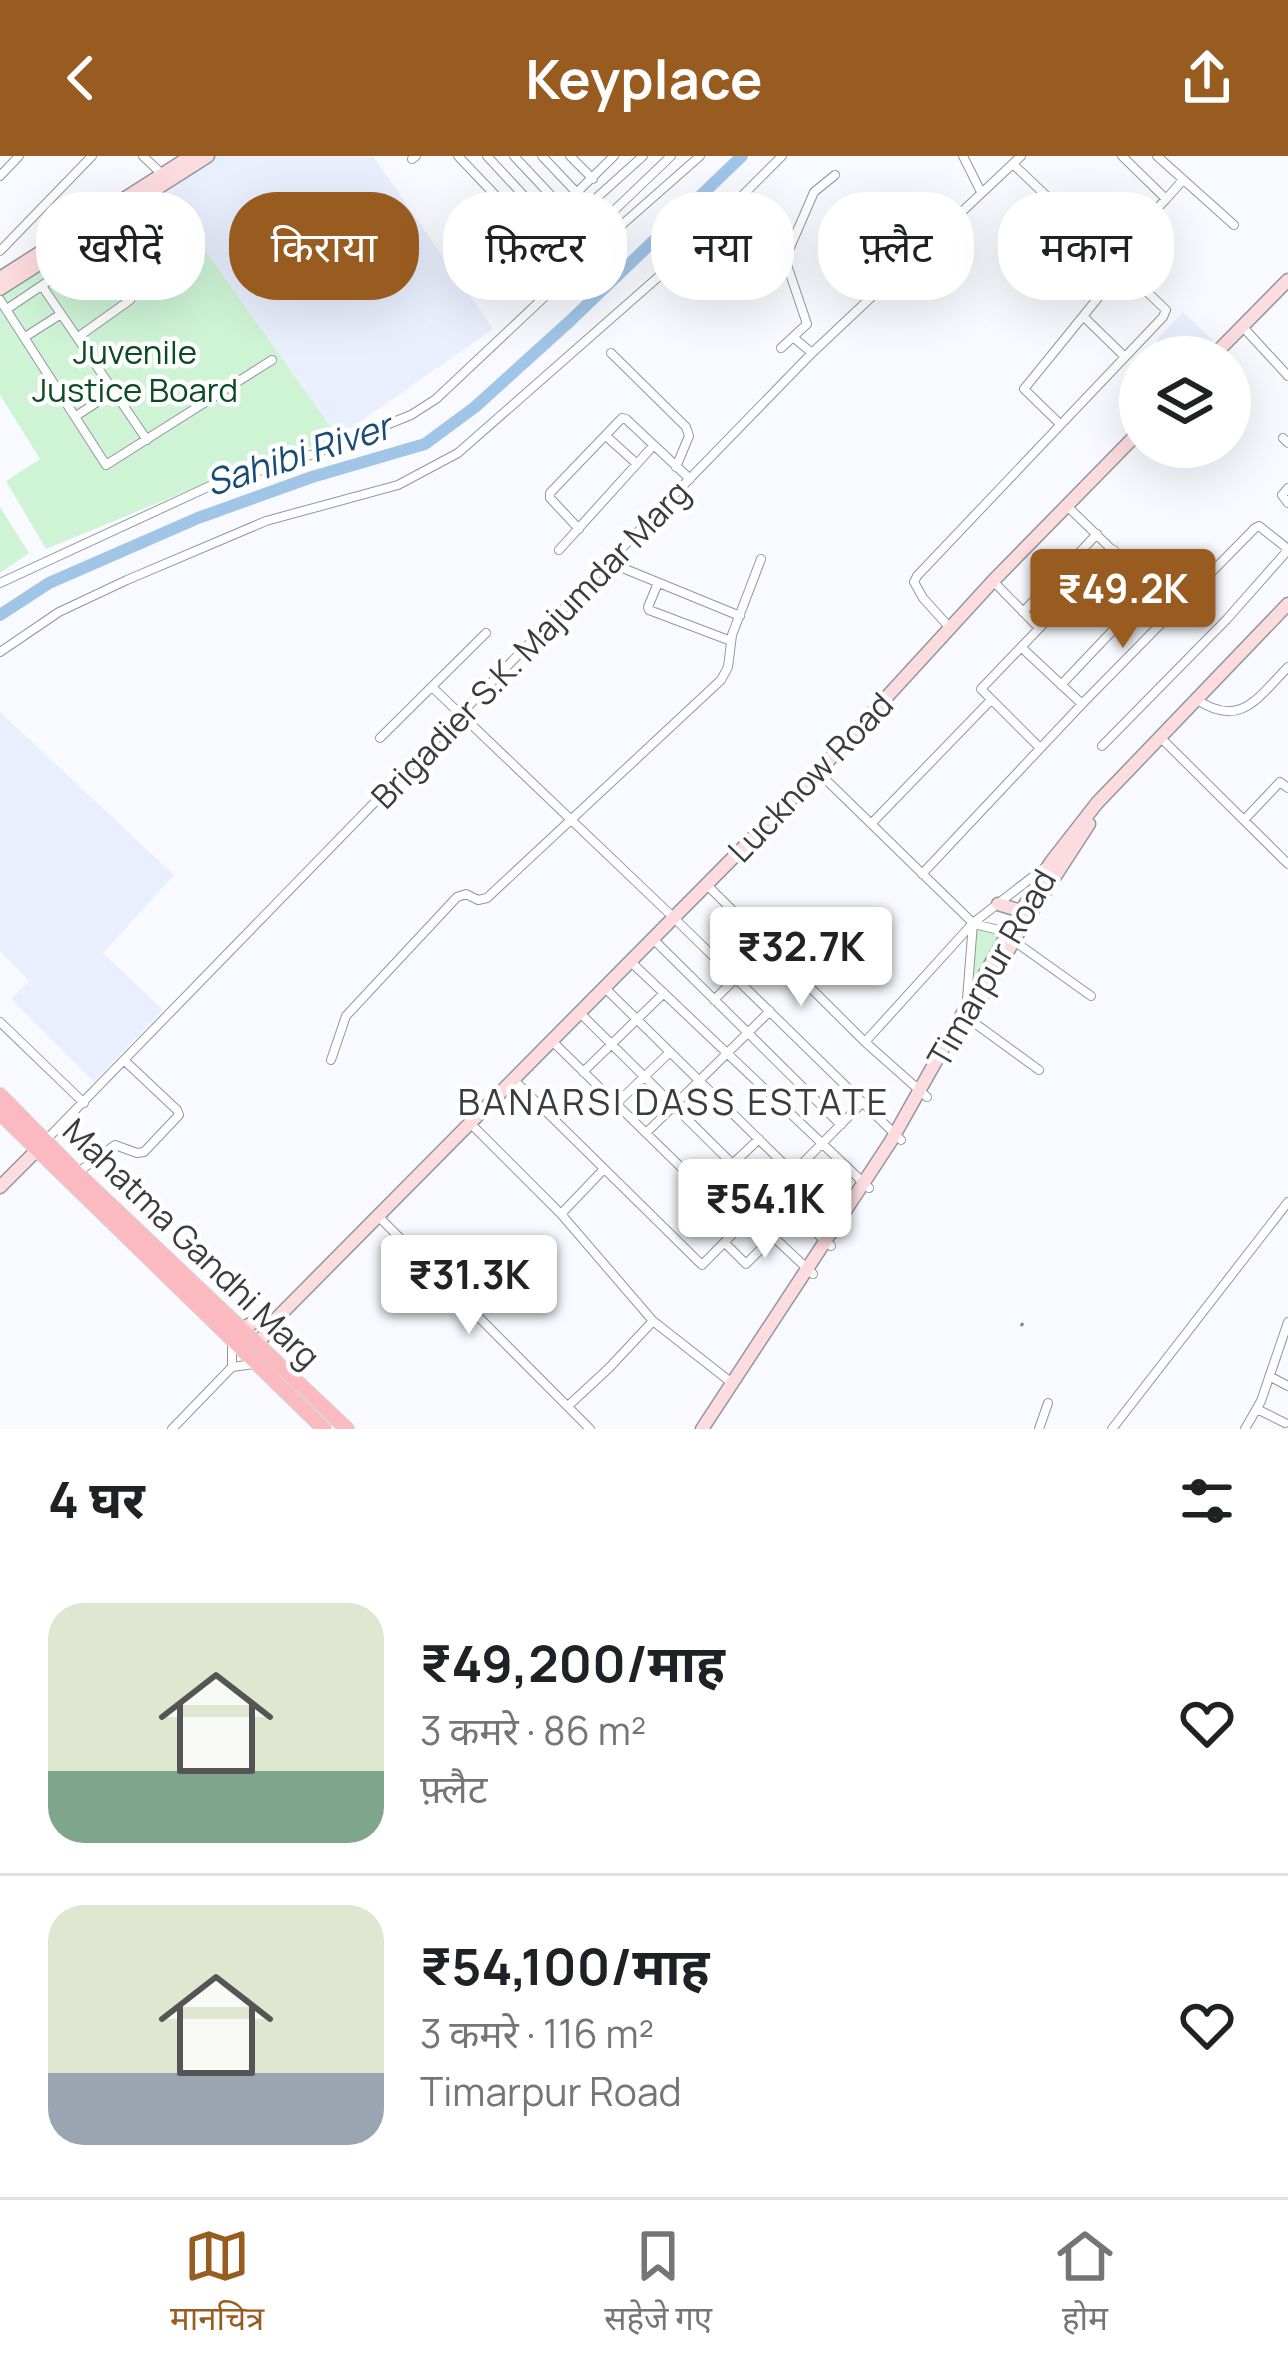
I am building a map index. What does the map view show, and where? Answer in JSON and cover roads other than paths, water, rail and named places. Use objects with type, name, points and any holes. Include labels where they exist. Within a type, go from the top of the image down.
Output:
[{"type":"main road","name":"Mahatma Gandhi Marg","points":[[0,1095],[42,1144],[236,1336],[255,1364],[324,1429]]},
{"type":"main road","name":"Mahatma Gandhi Marg","points":[[0,1113],[77,1173],[150,1251]]},
{"type":"main road","name":"Mahatma Gandhi Marg","points":[[236,1336],[258,1345],[347,1429]]},
{"type":"street","points":[[0,176],[19,156]]},
{"type":"street","points":[[0,251],[92,156]]},
{"type":"street","points":[[142,156],[166,178]]},
{"type":"street","points":[[0,289],[166,178],[191,156]]},
{"type":"street","points":[[0,278],[208,156]]},
{"type":"street","points":[[458,156],[492,192]]},
{"type":"street","points":[[487,156],[520,192]]},
{"type":"street","points":[[514,156],[548,192]]},
{"type":"street","points":[[542,156],[576,192]]},
{"type":"street","points":[[571,156],[592,179]]},
{"type":"street","points":[[578,192],[614,156]]},
{"type":"street","points":[[603,192],[643,156]]},
{"type":"street","points":[[627,198],[671,156]]},
{"type":"street","points":[[0,583],[210,486],[314,454],[436,400],[608,236],[700,156]]},
{"type":"street","points":[[0,652],[58,613],[127,580],[266,521],[398,484],[458,453],[681,257],[782,156]]},
{"type":"street","points":[[963,156],[982,192]]},
{"type":"street","name":"Brigadier S.K. Majumdar Marg","points":[[42,1144],[812,353],[1021,156]]},
{"type":"street","points":[[1122,156],[1159,192]]},
{"type":"street","points":[[1157,156],[1234,226]]},
{"type":"street","points":[[1013,164],[1043,192]]},
{"type":"street","points":[[782,347],[805,328],[806,321],[785,260],[814,192],[835,175]]},
{"type":"street","points":[[1172,192],[1183,180]]},
{"type":"street","points":[[1232,336],[1288,280]]},
{"type":"street","points":[[8,309],[36,290]]},
{"type":"street","points":[[0,300],[106,465],[272,360]]},
{"type":"street","points":[[52,300],[147,440]]},
{"type":"street","points":[[78,337],[130,300]]},
{"type":"street","points":[[1060,424],[1024,389],[1098,300]]},
{"type":"street","points":[[1142,336],[1166,310],[1156,300]]},
{"type":"street","points":[[25,338],[62,314]]},
{"type":"street","points":[[1084,317],[1119,351]]},
{"type":"street","points":[[1242,326],[1288,376]]},
{"type":"street","points":[[794,338],[812,353]]},
{"type":"street","points":[[611,352],[686,428],[688,436],[676,466]]},
{"type":"street","points":[[950,628],[922,598],[914,582],[917,575],[1119,361]]},
{"type":"street","points":[[76,416],[114,391]]},
{"type":"street","points":[[579,529],[549,495],[619,420],[626,419],[690,479]]},
{"type":"street","points":[[606,436],[637,464]]},
{"type":"street","points":[[560,550],[653,446]]},
{"type":"street","name":"Lucknow Road","points":[[258,1345],[272,1323],[377,1215],[818,772],[1119,452]]},
{"type":"street","points":[[1288,488],[1282,495],[1288,503]]},
{"type":"street","points":[[1066,506],[1175,611]]},
{"type":"street","points":[[922,874],[1259,526],[1267,529],[1288,550],[1228,619],[1102,746]]},
{"type":"street","points":[[1023,612],[1097,534]]},
{"type":"street","points":[[1040,748],[981,689],[1114,550]]},
{"type":"street","points":[[331,1060],[350,1012],[457,897],[487,898],[721,680],[761,559]]},
{"type":"street","points":[[608,562],[740,616]]},
{"type":"street","points":[[993,581],[1039,628]]},
{"type":"street","points":[[658,583],[649,610],[731,641]]},
{"type":"street","points":[[1061,685],[1153,588]]},
{"type":"street","name":"Timarpur Road","points":[[1013,936],[1021,911],[1051,862],[1097,803],[1288,608]]},
{"type":"street","points":[[380,737],[486,633]]},
{"type":"street","points":[[1021,647],[1082,704]]},
{"type":"street","points":[[1199,702],[1231,712],[1243,710],[1288,667]]},
{"type":"street","points":[[432,687],[898,1137]]},
{"type":"street","points":[[871,824],[991,700]]},
{"type":"street","points":[[1162,739],[1288,864]]},
{"type":"street","name":"Timarpur Road","points":[[703,1429],[898,1137],[1013,936],[1093,819],[1162,739]]},
{"type":"street","points":[[818,772],[973,923],[1013,936],[1091,996]]},
{"type":"street","points":[[1244,820],[1280,782],[1288,788]]},
{"type":"street","points":[[865,1042],[973,923],[1051,862]]},
{"type":"street","points":[[707,885],[924,1094]]},
{"type":"street","points":[[998,904],[1021,911]]},
{"type":"street","points":[[973,923],[968,1012],[1039,1070]]},
{"type":"street","points":[[653,939],[841,1125]]},
{"type":"street","points":[[631,962],[866,1186]]},
{"type":"street","points":[[714,1000],[736,978]]},
{"type":"street","points":[[604,988],[793,1173]]},
{"type":"street","points":[[583,1072],[664,993]]},
{"type":"street","points":[[646,1133],[770,1010]]},
{"type":"street","points":[[580,1013],[768,1199]]},
{"type":"street","points":[[0,1022],[85,1103]]},
{"type":"street","points":[[552,1041],[741,1226]]},
{"type":"street","points":[[616,1104],[670,1052]]},
{"type":"street","points":[[77,1173],[115,1145],[137,1153],[146,1150],[179,1115],[125,1061]]},
{"type":"street","points":[[513,1079],[704,1265],[862,1103]]},
{"type":"street","points":[[470,1123],[561,1214],[653,1321],[735,1386]]},
{"type":"street","points":[[705,1190],[759,1139]]},
{"type":"street","points":[[0,1186],[42,1144]]},
{"type":"street","points":[[725,1243],[746,1264],[840,1162]]},
{"type":"street","points":[[561,1214],[604,1169]]},
{"type":"street","points":[[1112,1429],[1288,1202]]},
{"type":"street","points":[[791,1211],[828,1244]]},
{"type":"street","points":[[377,1215],[590,1429]]},
{"type":"street","points":[[751,1216],[810,1271]]},
{"type":"street","points":[[568,1406],[653,1321]]},
{"type":"street","points":[[172,1429],[232,1367],[236,1336],[251,1322],[272,1323]]},
{"type":"street","points":[[1249,1428],[1288,1322]]},
{"type":"street","points":[[232,1367],[255,1364]]},
{"type":"street","points":[[1271,1377],[1288,1386]]},
{"type":"street","name":"Timarpur Road","points":[[712,1429],[735,1386]]},
{"type":"street","points":[[1039,1429],[1048,1403]]},
{"type":"street","points":[[1257,1409],[1285,1423]]},
{"type":"waterway","name":"Sahibi River","points":[[0,615],[49,583],[198,518],[312,477],[425,444],[475,407],[570,321],[742,156]]},
{"type":"district","name":"BANARSI DASS ESTATE","points":[[674,1101]]},
{"type":"park label","name":"Juvenile Justice Board","points":[[135,370]]}]
